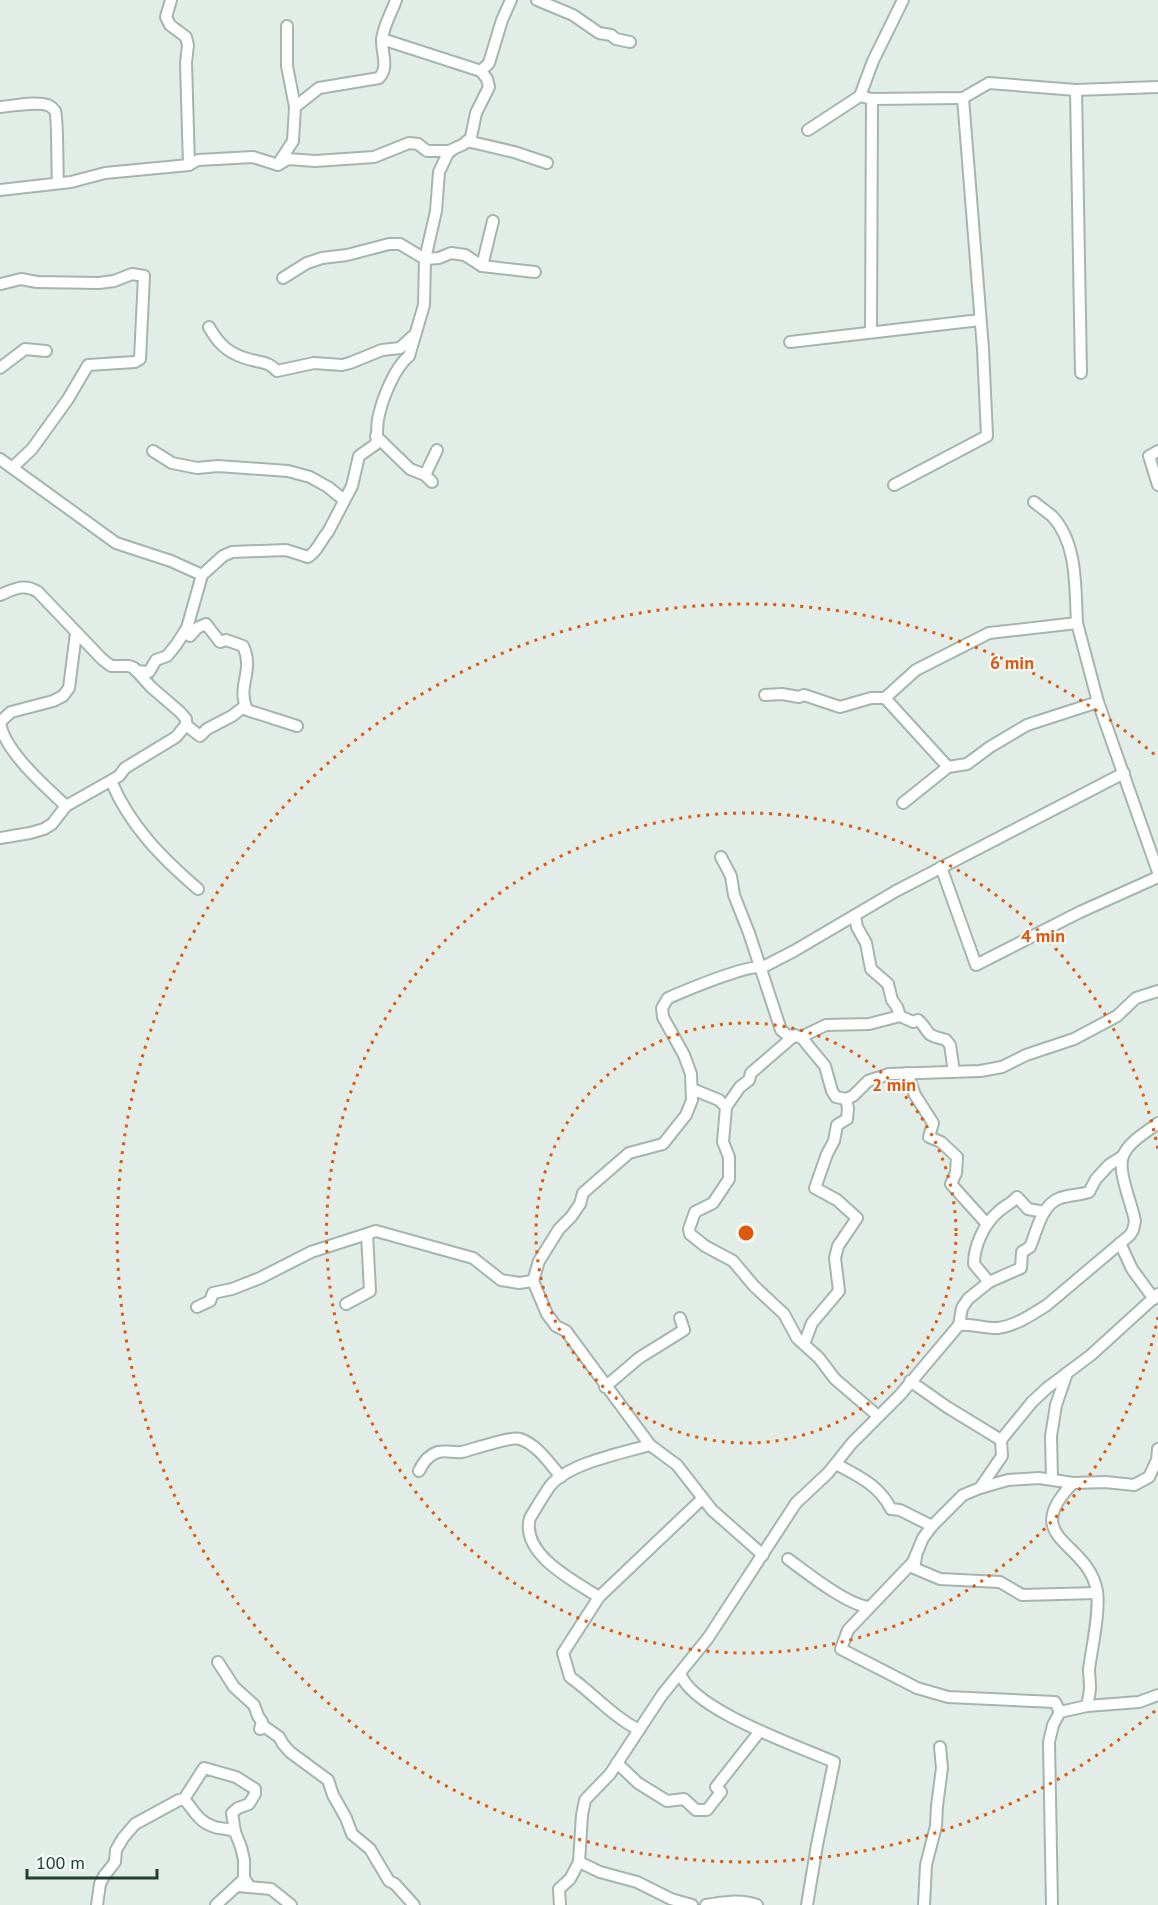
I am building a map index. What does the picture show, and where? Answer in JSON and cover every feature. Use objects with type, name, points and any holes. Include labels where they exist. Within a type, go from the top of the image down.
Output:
[{"type":"street","points":[[171,0],[166,16],[170,25],[186,37],[188,45],[186,63],[189,165]]},
{"type":"street","points":[[295,107],[319,88],[380,78],[385,66],[382,39],[396,0]]},
{"type":"street","points":[[481,71],[489,63],[502,20],[511,0]]},
{"type":"street","points":[[537,0],[573,15],[599,33],[630,42]]},
{"type":"street","points":[[808,130],[860,96],[873,61],[903,0]]},
{"type":"street","points":[[278,165],[292,141],[295,107],[287,66],[286,26]]},
{"type":"street","points":[[382,39],[481,71],[489,87],[476,112],[470,142]]},
{"type":"street","points":[[860,96],[872,99],[963,98],[989,83],[1076,90],[1158,87]]},
{"type":"street","points":[[1076,90],[1081,373]]},
{"type":"street","points":[[894,485],[987,435],[963,98]]},
{"type":"street","points":[[871,333],[872,99]]},
{"type":"street","points":[[0,107],[36,103],[50,106],[56,111],[58,183]]},
{"type":"street","points":[[136,670],[151,671],[156,660],[170,653],[187,628],[202,575],[223,556],[232,552],[286,550],[308,557],[315,553],[353,482],[359,456],[374,447],[377,440],[378,416],[387,388],[403,360],[410,356],[424,305],[425,259],[436,211],[439,172],[445,157],[466,141],[514,152],[547,163]]},
{"type":"street","points":[[0,190],[70,182],[105,173],[189,165],[198,160],[252,157],[278,165],[288,159],[315,161],[374,157],[409,143],[418,144],[428,151],[451,151]]},
{"type":"street","points":[[482,266],[493,221]]},
{"type":"street","points":[[283,278],[308,263],[322,258],[346,255],[389,244],[400,244],[425,259],[439,258],[451,253],[465,255],[482,266],[535,272]]},
{"type":"street","points":[[0,276],[0,284],[21,279],[37,282],[99,283],[132,274],[144,276],[140,359],[135,362],[88,365],[68,399],[32,449],[13,467]]},
{"type":"street","points":[[790,342],[980,321]]},
{"type":"street","points":[[208,327],[222,347],[252,360],[270,363],[277,371],[314,363],[342,365],[351,363],[382,350],[400,348],[414,336]]},
{"type":"street","points":[[400,348],[410,356]]},
{"type":"street","points":[[0,368],[25,349],[45,351]]},
{"type":"street","points":[[376,436],[410,470],[428,479],[437,450]]},
{"type":"street","points":[[153,451],[172,462],[197,468],[218,466],[288,471],[310,477],[328,487],[344,500]]},
{"type":"street","points":[[1158,451],[1149,456],[1158,485]]},
{"type":"street","points":[[0,459],[116,543],[171,561],[202,575]]},
{"type":"street","points":[[1034,502],[1052,517],[1070,548],[1077,623],[1098,702],[1158,872]]},
{"type":"street","points":[[0,595],[15,588],[28,587],[38,592],[107,664],[114,667],[129,666],[136,670],[186,719],[186,725],[177,737],[125,768],[111,781],[66,806],[52,824],[30,833],[0,837]]},
{"type":"street","points":[[765,695],[782,694],[800,698],[804,695],[840,707],[872,698],[885,698],[916,670],[989,633],[1077,623]]},
{"type":"street","points":[[187,628],[190,636],[197,628],[206,624],[220,642],[226,640],[243,646],[249,664],[243,684],[247,710],[297,726]]},
{"type":"street","points":[[66,806],[26,767],[3,733],[0,722],[11,712],[63,696],[69,688],[76,633]]},
{"type":"street","points":[[885,698],[948,767]]},
{"type":"street","points":[[903,803],[948,767],[967,764],[1027,725],[1098,702]]},
{"type":"street","points":[[186,725],[202,736],[207,729],[232,716],[245,706]]},
{"type":"street","points":[[763,1555],[723,1522],[702,1499],[677,1464],[650,1445],[566,1331],[556,1326],[547,1314],[533,1281],[540,1261],[559,1228],[580,1204],[583,1193],[629,1153],[663,1143],[686,1115],[692,1100],[693,1089],[689,1068],[663,1017],[664,1003],[680,993],[738,971],[755,966],[761,968],[940,867],[1124,773]]},
{"type":"street","points":[[111,781],[119,799],[135,823],[164,860],[198,889]]},
{"type":"street","points":[[721,857],[731,876],[734,895],[781,1030],[787,1035],[798,1036],[825,1066],[832,1091],[836,1096],[846,1099],[853,1096],[868,1081],[889,1074],[980,1071],[1002,1067],[1026,1055],[1063,1044],[1117,1016],[1136,998],[1158,992]]},
{"type":"street","points":[[940,867],[976,965],[1080,912],[1158,877]]},
{"type":"street","points":[[855,916],[857,927],[866,944],[871,969],[888,984],[892,1000],[900,1016]]},
{"type":"street","points":[[878,1416],[835,1379],[819,1358],[797,1338],[784,1314],[754,1286],[733,1261],[705,1246],[690,1234],[689,1229],[695,1212],[714,1203],[729,1179],[729,1157],[723,1142],[726,1107],[740,1087],[749,1080],[751,1073],[798,1036],[826,1025],[869,1024],[900,1016],[913,1022],[918,1020],[926,1026],[928,1033],[934,1038],[946,1040],[950,1045],[954,1072]]},
{"type":"street","points":[[907,1073],[915,1095],[933,1123],[929,1137],[941,1142],[957,1157],[956,1173],[951,1184],[987,1224]]},
{"type":"street","points":[[693,1089],[719,1100],[726,1107]]},
{"type":"street","points":[[804,1344],[812,1323],[839,1291],[835,1258],[838,1246],[857,1218],[837,1200],[815,1188],[834,1141],[837,1125],[847,1119],[846,1099]]},
{"type":"street","points":[[560,1905],[559,1889],[570,1879],[579,1862],[583,1804],[617,1763],[680,1673],[708,1638],[796,1503],[836,1464],[852,1443],[959,1325],[962,1308],[968,1299],[989,1282],[1022,1267],[1022,1252],[1030,1247],[1044,1212],[1052,1202],[1089,1192],[1102,1172],[1158,1123]]},
{"type":"street","points":[[959,1325],[1000,1328],[1033,1314],[1047,1305],[1133,1230],[1135,1221],[1122,1168],[1123,1156]]},
{"type":"street","points":[[989,1282],[975,1264],[978,1243],[987,1224],[1017,1197],[1028,1209],[1044,1212]]},
{"type":"street","points":[[197,1307],[210,1301],[213,1293],[232,1289],[260,1278],[311,1252],[376,1231],[472,1258],[493,1275],[510,1282],[533,1281]]},
{"type":"street","points":[[346,1304],[370,1291],[367,1234]]},
{"type":"street","points":[[980,1488],[1002,1456],[1001,1440],[1032,1402],[1091,1355],[1156,1296],[1132,1269],[1120,1243]]},
{"type":"street","points":[[606,1387],[639,1358],[684,1330],[680,1318]]},
{"type":"street","points":[[1052,1479],[1051,1436],[1056,1405],[1067,1373]]},
{"type":"street","points":[[910,1381],[1001,1440]]},
{"type":"street","points":[[419,1471],[429,1457],[439,1452],[459,1452],[510,1438],[519,1438],[539,1452],[561,1477]]},
{"type":"street","points":[[598,1598],[558,1571],[537,1550],[529,1537],[530,1518],[551,1485],[561,1477],[580,1467],[650,1445]]},
{"type":"street","points":[[1097,1593],[1022,1595],[1000,1582],[940,1579],[914,1568],[923,1538],[963,1495],[1008,1480],[1052,1479],[1073,1483],[1105,1482],[1134,1485],[1149,1477],[1156,1470],[1158,1449]]},
{"type":"street","points":[[836,1464],[875,1487],[885,1497],[891,1509],[900,1510],[932,1526]]},
{"type":"street","points":[[1073,1483],[1056,1506],[1052,1519],[1057,1536],[1081,1557],[1089,1570],[1097,1593],[1094,1648],[1089,1671],[1090,1688],[1087,1706]]},
{"type":"street","points":[[639,1730],[619,1720],[591,1692],[570,1677],[563,1653],[598,1598],[702,1499]]},
{"type":"street","points":[[916,1557],[848,1630],[841,1649],[917,1688],[948,1697],[1055,1702],[1060,1712]]},
{"type":"street","points":[[788,1559],[851,1601],[869,1607]]},
{"type":"street","points":[[218,1662],[234,1688],[254,1705],[262,1722],[260,1729],[265,1727],[279,1737],[290,1752],[328,1780],[352,1834],[370,1849],[389,1881],[414,1905]]},
{"type":"street","points":[[680,1673],[683,1681],[698,1696],[759,1731],[834,1762],[807,1905]]},
{"type":"street","points":[[1052,1905],[1049,1742],[1053,1725],[1060,1712],[1087,1706],[1139,1702],[1158,1695]]},
{"type":"street","points":[[617,1763],[638,1783],[667,1802],[684,1799],[696,1810],[707,1810],[721,1792],[716,1787],[759,1731]]},
{"type":"street","points":[[924,1905],[926,1865],[936,1826],[942,1768],[940,1747]]},
{"type":"street","points":[[97,1905],[100,1884],[115,1862],[116,1850],[123,1838],[135,1824],[178,1800],[184,1799],[204,1768],[236,1777],[255,1789],[255,1794],[249,1804],[232,1813],[235,1832],[242,1847],[244,1883]]},
{"type":"street","points":[[184,1799],[202,1821],[210,1826],[235,1832]]},
{"type":"street","points":[[579,1862],[600,1872],[637,1882],[671,1899],[692,1905]]},
{"type":"street","points":[[216,1905],[244,1883]]},
{"type":"street","points":[[244,1883],[271,1889],[291,1905]]},
{"type":"street","points":[[706,1905],[723,1902],[757,1905]]}]
